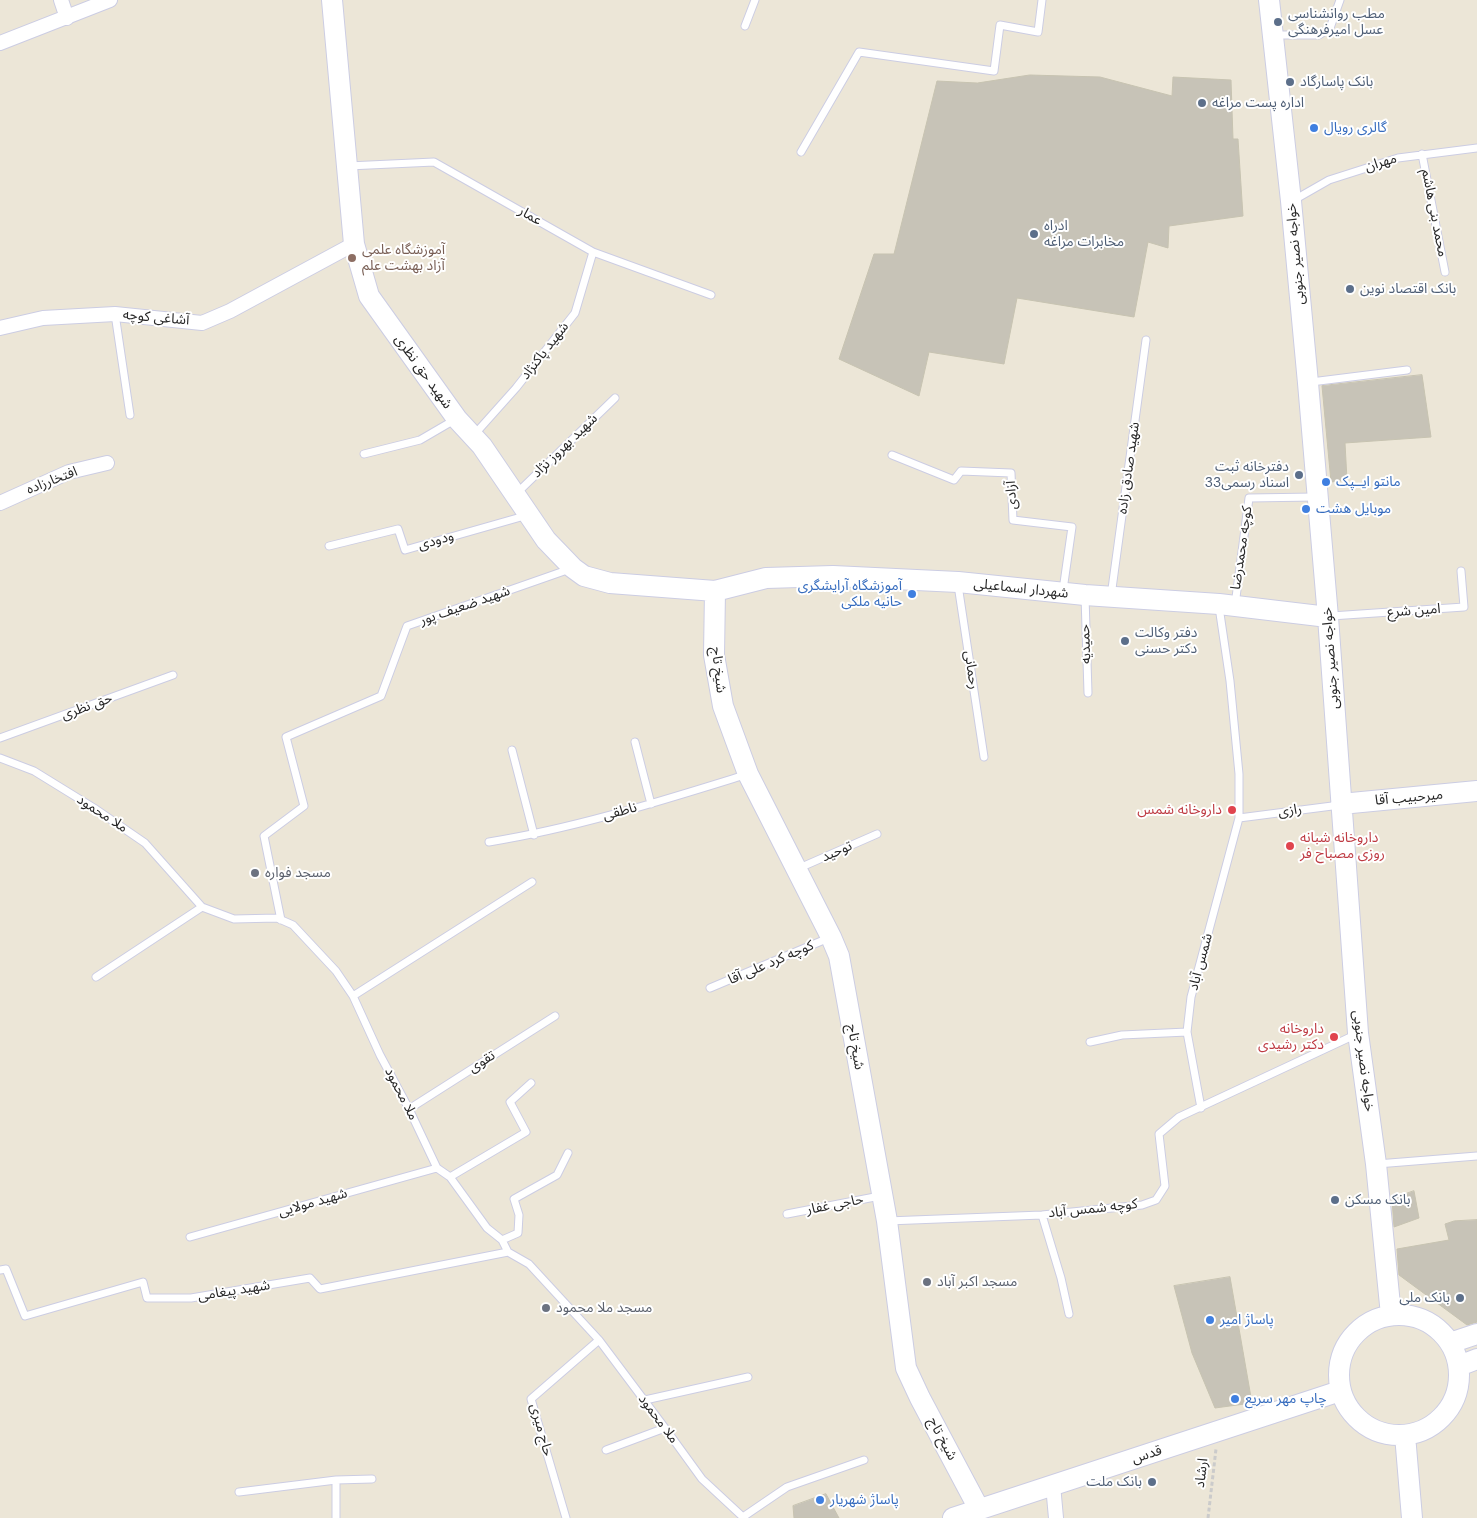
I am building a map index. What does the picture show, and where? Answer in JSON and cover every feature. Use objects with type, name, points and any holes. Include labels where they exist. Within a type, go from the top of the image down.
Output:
[{"type":"street","points":[[60,0],[67,18]]},
{"type":"street","points":[[0,43],[110,0]]},
{"type":"street","name":"شهید حق نظری","points":[[332,0],[354,244],[369,296],[457,419],[473,435],[546,540],[573,568],[584,576],[610,583],[715,591]]},
{"type":"street","name":"خواجه نصیر جنوبی","points":[[1269,0],[1291,201],[1308,383],[1316,497],[1328,617],[1358,1033],[1376,1164],[1391,1315]]},
{"type":"street","name":"آشاغی کوچه","points":[[0,328],[43,318],[115,314],[202,323],[230,312],[354,244]]},
{"type":"street","name":"افتخارزاده","points":[[0,503],[69,472],[106,463]]},
{"type":"street","name":"شهردار اسماعیلی","points":[[715,591],[766,578],[833,576],[958,582],[1085,595],[1227,605],[1328,617]]},
{"type":"street","name":"شیخ تاج","points":[[715,591],[714,655],[723,706],[748,774],[839,956],[883,1195],[906,1368],[920,1398],[980,1509]]},
{"type":"street","name":"میرحبیب آقا","points":[[1342,804],[1477,791]]},
{"type":"street","points":[[1391,1315],[1405,1315],[1424,1320],[1442,1332],[1450,1343],[1456,1354],[1468,1363],[1452,1404],[1440,1419],[1424,1430],[1405,1435],[1388,1435],[1373,1430],[1359,1421],[1348,1409],[1340,1391],[1338,1370],[1343,1350],[1355,1333],[1371,1321],[1391,1315]]},
{"type":"street","points":[[1450,1343],[1477,1334]]},
{"type":"street","name":"قدس","points":[[953,1518],[1340,1391]]},
{"type":"street","points":[[1405,1435],[1412,1518]]},
{"type":"street","points":[[1053,1486],[1056,1518]]},
{"type":"lane","points":[[745,26],[755,0]]},
{"type":"lane","points":[[801,152],[859,52],[994,71],[1000,26],[1038,32],[1042,0]]},
{"type":"lane","points":[[1272,35],[1319,35],[1330,28],[1340,0]]},
{"type":"lane","name":"مهران","points":[[1291,201],[1329,180],[1398,158],[1477,148]]},
{"type":"lane","name":"محمد بنی هاشم","points":[[1422,154],[1446,272]]},
{"type":"lane","name":"عمار","points":[[348,166],[434,162],[592,252],[711,295]]},
{"type":"lane","name":"شهید پاکنژاد","points":[[473,435],[516,388],[575,312],[592,252]]},
{"type":"lane","points":[[115,314],[130,415]]},
{"type":"lane","name":"شهید صادق زاده","points":[[1111,596],[1146,340]]},
{"type":"lane","points":[[1308,383],[1407,370]]},
{"type":"lane","name":"شهید بهروز نژاد","points":[[514,495],[616,398]]},
{"type":"lane","points":[[364,454],[420,440],[457,419]]},
{"type":"lane","name":"آزادی","points":[[892,454],[954,480],[961,471],[1011,474],[1013,520],[1072,527],[1062,593]]},
{"type":"lane","name":"کوچه محمدرضا","points":[[1227,605],[1249,498],[1316,497]]},
{"type":"lane","name":"ودودی","points":[[329,546],[398,529],[405,550],[528,515]]},
{"type":"lane","name":"شهید ضعیف پور","points":[[281,920],[264,836],[304,806],[286,737],[381,696],[407,626],[573,568]]},
{"type":"lane","name":"امین شرع","points":[[1328,617],[1464,607],[1461,571]]},
{"type":"lane","name":"رحمانی","points":[[958,582],[984,757]]},
{"type":"lane","name":"حمیدیه","points":[[1085,595],[1088,693]]},
{"type":"lane","name":"شمس آباد","points":[[1200,1108],[1186,1032],[1191,997],[1239,818],[1239,774],[1230,681],[1227,605]]},
{"type":"lane","name":"حق نظری","points":[[0,738],[173,676]]},
{"type":"lane","points":[[635,742],[651,804]]},
{"type":"lane","points":[[512,750],[534,835]]},
{"type":"lane","name":"ملا محمود","points":[[0,758],[34,771],[94,808],[145,843],[202,907],[234,919],[277,918],[292,925],[299,931],[336,971],[353,996],[380,1055],[409,1108],[437,1168]]},
{"type":"lane","name":"ناطقی","points":[[489,842],[534,835],[651,804],[748,774]]},
{"type":"lane","name":"رازی","points":[[1239,818],[1342,804]]},
{"type":"lane","name":"توحید","points":[[797,869],[878,834]]},
{"type":"lane","points":[[353,996],[532,882]]},
{"type":"lane","points":[[96,977],[202,907]]},
{"type":"lane","name":"کوچه کرد علی آقا","points":[[710,988],[831,937]]},
{"type":"lane","name":"تقوی","points":[[409,1108],[554,1016]]},
{"type":"lane","points":[[1090,1042],[1122,1034],[1186,1032]]},
{"type":"lane","name":"کوچه شمس آباد","points":[[887,1221],[1042,1215],[1142,1205],[1156,1200],[1164,1186],[1159,1134],[1179,1116],[1200,1108],[1358,1033]]},
{"type":"lane","points":[[450,1177],[526,1132],[510,1102],[530,1083]]},
{"type":"lane","points":[[502,1240],[518,1232],[519,1215],[514,1199],[557,1175],[568,1153]]},
{"type":"lane","points":[[1376,1164],[1477,1156]]},
{"type":"lane","points":[[437,1168],[450,1177],[487,1228],[502,1240],[508,1252]]},
{"type":"lane","name":"شهید مولایی","points":[[190,1237],[437,1168]]},
{"type":"lane","name":"حاجی غفار","points":[[787,1214],[883,1195]]},
{"type":"lane","points":[[1042,1215],[1061,1278],[1069,1314]]},
{"type":"lane","name":"ملا محمود","points":[[508,1252],[529,1264],[598,1340],[666,1428],[702,1479],[744,1518]]},
{"type":"lane","name":"شهید پیغامی","points":[[0,1270],[6,1269],[25,1316],[143,1282],[147,1298],[191,1298],[310,1278],[320,1289],[508,1252]]},
{"type":"lane","name":"حاج میری","points":[[566,1518],[531,1400],[598,1340]]},
{"type":"lane","points":[[645,1400],[748,1377]]},
{"type":"lane","points":[[606,1450],[666,1428]]},
{"type":"lane","points":[[744,1518],[787,1487],[864,1460]]},
{"type":"lane","points":[[239,1492],[336,1480],[372,1479]]},
{"type":"lane","points":[[336,1480],[336,1518]]},
{"type":"path","name":"ارشاد","points":[[1208,1518],[1218,1431]]},
{"type":"building","name":"ادراه مخابرات مراغه","points":[[1030,75],[1100,77],[1172,96],[1173,77],[1231,80],[1233,139],[1238,139],[1243,216],[1169,226],[1168,248],[1148,242],[1134,317],[1017,298],[1004,364],[929,352],[919,396],[839,359],[874,254],[894,254],[937,81],[977,83]]},
{"type":"building","points":[[1422,375],[1431,437],[1345,443],[1347,480],[1331,482],[1322,386]]},
{"type":"building","points":[[1414,1191],[1419,1218],[1394,1227],[1392,1199]]},
{"type":"building","points":[[1477,1220],[1477,1322],[1467,1325],[1399,1275],[1397,1249],[1449,1240],[1445,1224],[1454,1221]]},
{"type":"building","name":"پاساژ امیر","points":[[1230,1277],[1252,1403],[1215,1408],[1192,1353],[1174,1286]]},
{"type":"building","name":"پاساژ شهریار","points":[[826,1494],[839,1518],[794,1518],[793,1506]]},
{"type":"place","name":"مطب روانشناسی عسل امیرفرهنگی","points":[[1278,22]]},
{"type":"place","name":"بانک پاسارگاد","points":[[1290,82]]},
{"type":"place","name":"اداره پست مراغه","points":[[1202,103]]},
{"type":"place","name":"گالری رویال","points":[[1314,128]]},
{"type":"place","name":"ادراه مخابرات مراغه","points":[[1034,234]]},
{"type":"place","name":"آموزشگاه علمی آزاد بهشت علم","points":[[352,258]]},
{"type":"place","name":"بانک اقتصاد نوین","points":[[1350,289]]},
{"type":"place","name":"دفترخانه ثبت اسناد رسمی33","points":[[1299,475]]},
{"type":"place","name":"مانتو ایــپک","points":[[1326,482]]},
{"type":"place","name":"موبایل هشت","points":[[1306,509]]},
{"type":"place","name":"آموزشگاه آرایشگری حانیه ملکی","points":[[912,594]]},
{"type":"place","name":"دفتر وکالت دکتر حسنی","points":[[1125,641]]},
{"type":"place","name":"داروخانه شمس","points":[[1232,810]]},
{"type":"place","name":"داروخانه شبانه روزی مصباح فر","points":[[1290,846]]},
{"type":"place","name":"مسجد فواره","points":[[255,873]]},
{"type":"place","name":"داروخانه دکتر رشیدی","points":[[1334,1037]]},
{"type":"place","name":"بانک مسکن","points":[[1335,1200]]},
{"type":"place","name":"مسجد اکبر آباد","points":[[927,1282]]},
{"type":"place","name":"بانک ملی","points":[[1460,1298]]},
{"type":"place","name":"مسجد ملا محمود","points":[[546,1308]]},
{"type":"place","name":"پاساژ امیر","points":[[1210,1320]]},
{"type":"place","name":"چاپ مهر سریع","points":[[1235,1399]]},
{"type":"place","name":"بانک ملت","points":[[1152,1482]]},
{"type":"place","name":"پاساژ شهریار","points":[[820,1500]]}]
